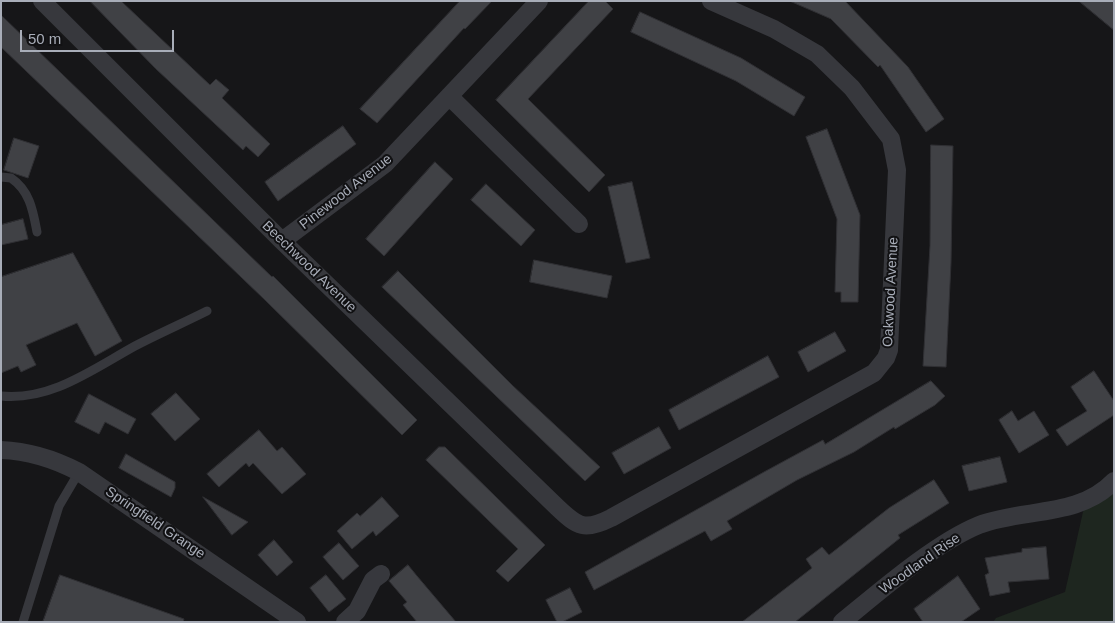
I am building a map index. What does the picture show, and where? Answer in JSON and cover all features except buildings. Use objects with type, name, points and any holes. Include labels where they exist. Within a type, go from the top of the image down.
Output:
[{"type":"street","name":"Beechwood Avenue","points":[[42,1],[282,241],[564,514],[583,527]]},
{"type":"street","name":"Pinewood Avenue","points":[[282,241],[385,164],[539,1]]},
{"type":"street","name":"Oakwood Avenue","points":[[583,527],[598,524],[611,518],[874,373],[886,358],[889,350],[898,170],[891,139],[852,88],[817,54],[782,33],[711,1]]},
{"type":"street","points":[[449,96],[579,224]]},
{"type":"street","name":"Springfield Grange","points":[[1,450],[35,454],[55,460],[79,472],[297,622]]},
{"type":"street","name":"Woodland Rise","points":[[842,622],[948,541],[978,526],[1008,516],[1046,511],[1085,502],[1105,490],[1114,481]]},
{"type":"street","points":[[356,618],[373,580],[381,574]]},
{"type":"lane","points":[[1,177],[11,178],[26,193],[33,207],[38,232]]},
{"type":"lane","points":[[1,396],[21,398],[57,387],[93,371],[134,347],[207,311]]},
{"type":"lane","points":[[23,622],[59,506],[79,472]]},
{"type":"shaded area","points":[[1114,481],[1114,622],[993,622],[996,618],[1065,592],[1085,503]]}]
